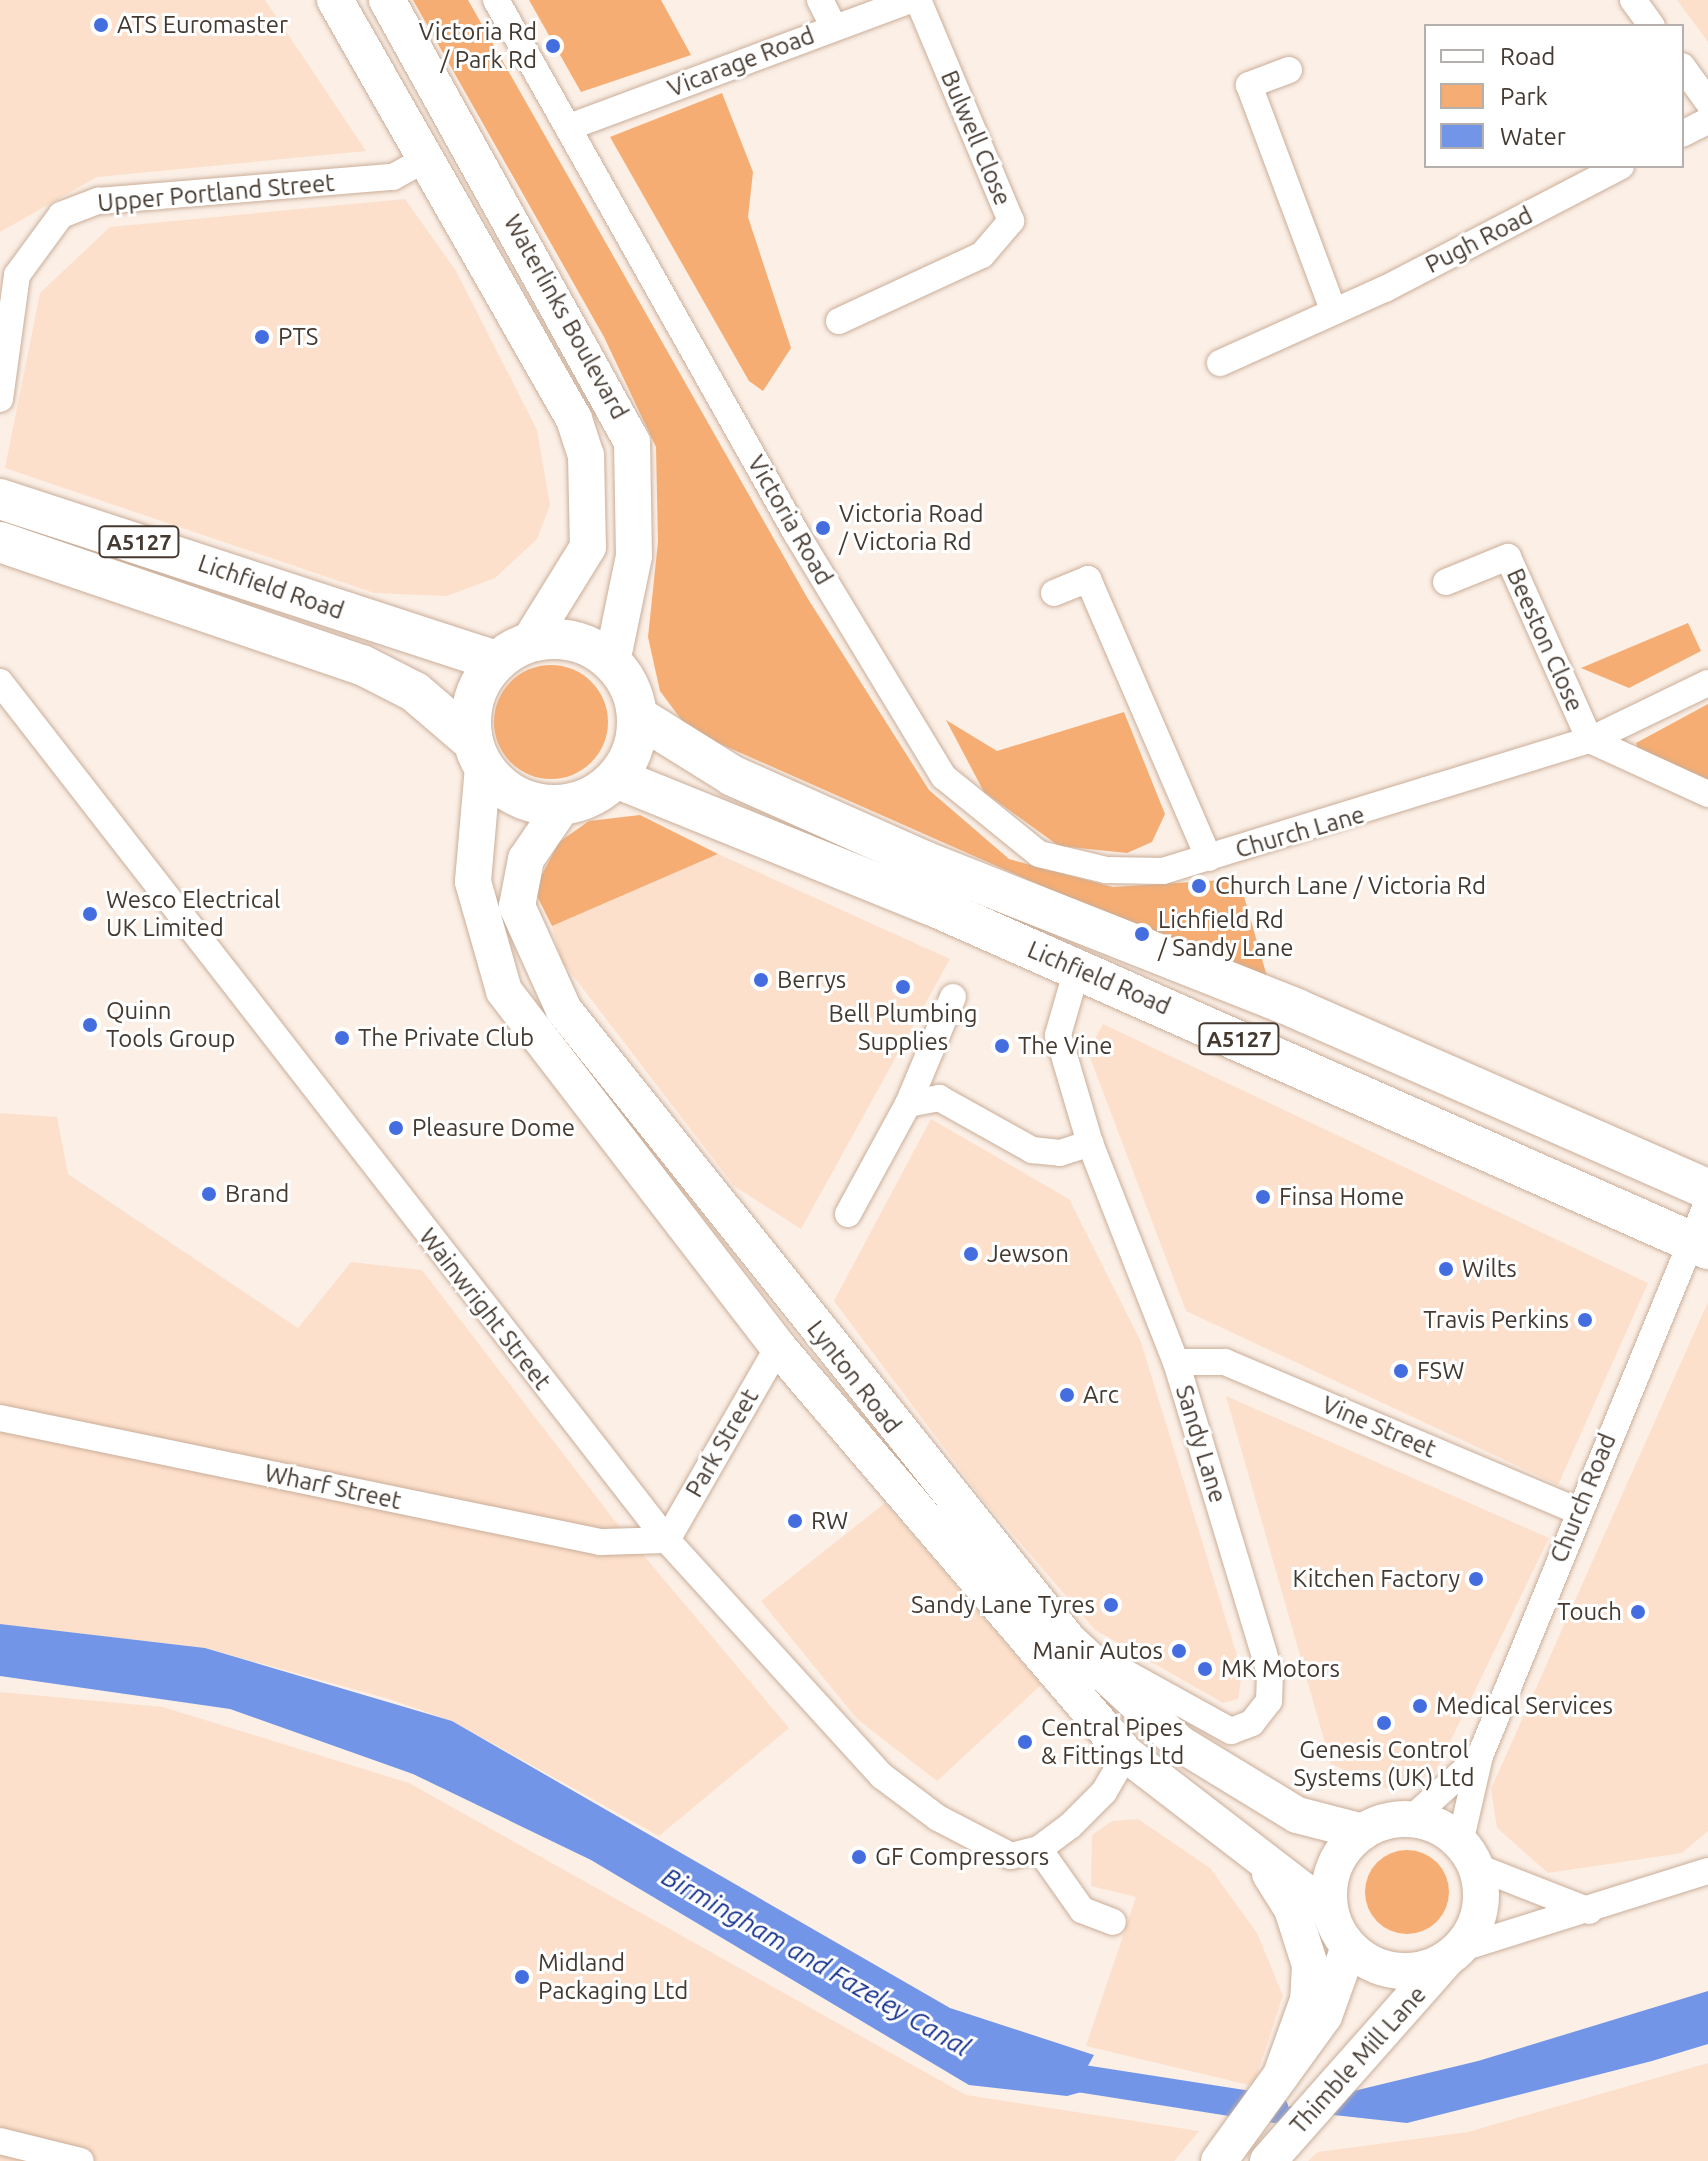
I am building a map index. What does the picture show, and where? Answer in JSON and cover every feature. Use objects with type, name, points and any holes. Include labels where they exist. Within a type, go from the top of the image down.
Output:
[{"type":"main road","name":"Waterlinks Boulevard","points":[[335,0],[574,419],[586,455],[588,547],[513,652]]},
{"type":"main road","name":"Waterlinks Boulevard","points":[[387,0],[632,442],[634,556],[612,662]]},
{"type":"main road","name":"Lichfield Road","points":[[0,499],[513,652]]},
{"type":"main road","name":"Lichfield Road","points":[[0,542],[362,665],[415,692],[478,754]]},
{"type":"main road","points":[[573,641],[612,662],[637,716],[633,749],[616,778],[592,797],[563,805],[518,798],[478,754],[473,698],[513,652],[573,641]]},
{"type":"main road","name":"Lichfield Road","points":[[637,716],[733,776],[924,861],[1297,1009],[1708,1189]]},
{"type":"main road","name":"Lynton Road","points":[[478,754],[473,882],[504,991],[778,1347],[1126,1754],[1330,1911]]},
{"type":"main road","name":"Lichfield Road","points":[[616,778],[1077,969],[1699,1245]]},
{"type":"main road","name":"Lynton Road","points":[[563,805],[526,859],[517,906],[564,1010],[1069,1641],[1179,1743],[1297,1815],[1363,1832]]},
{"type":"main road","points":[[1411,1819],[1468,1855],[1479,1910],[1453,1953],[1407,1971],[1386,1969],[1349,1947],[1330,1911],[1334,1866],[1363,1832],[1411,1819]]},
{"type":"main road","name":"Lynton Road","points":[[1233,1835],[1259,1857],[1292,1909],[1310,1965],[1308,2000],[1281,2075]]},
{"type":"main road","name":"Thimble Mill Lane","points":[[1221,2158],[1324,2016],[1349,1947]]},
{"type":"main road","name":"Thimble Mill Lane","points":[[1268,2161],[1360,2062],[1453,1953]]},
{"type":"street","name":"Victoria Road","points":[[496,0],[572,126],[789,520],[944,777],[1007,833],[1071,865],[1163,871],[1209,858]]},
{"type":"street","points":[[820,0],[834,27]]},
{"type":"street","name":"Vicarage Road","points":[[572,126],[910,0]]},
{"type":"street","name":"Bulwell Close","points":[[839,321],[982,255],[1011,221],[918,0]]},
{"type":"street","points":[[1633,0],[1651,24]]},
{"type":"street","points":[[1684,69],[1708,102]]},
{"type":"street","points":[[1289,70],[1249,85],[1334,312]]},
{"type":"street","points":[[1684,133],[1708,121]]},
{"type":"street","name":"Upper Portland Street","points":[[0,399],[17,275],[61,215],[98,201],[393,177],[425,159]]},
{"type":"street","name":"Pugh Road","points":[[1220,363],[1334,312],[1617,168]]},
{"type":"street","name":"Beeston Close","points":[[1446,582],[1508,557],[1590,740]]},
{"type":"street","name":"Church Lane","points":[[1054,593],[1088,579],[1209,858],[1590,740],[1708,683]]},
{"type":"street","name":"Wainwright Street","points":[[0,682],[667,1540],[882,1776],[938,1818],[1011,1856],[1039,1849]]},
{"type":"street","points":[[1590,740],[1708,794]]},
{"type":"street","name":"Sandy Lane","points":[[1069,1641],[1231,1731],[1252,1723],[1269,1701],[1265,1656],[1176,1362],[1090,1143],[1058,1035],[1077,969]]},
{"type":"street","points":[[848,1214],[908,1104],[953,997]]},
{"type":"street","points":[[908,1104],[939,1098],[1032,1150],[1060,1153],[1090,1143]]},
{"type":"street","name":"Church Road","points":[[1468,1855],[1480,1756],[1577,1511],[1699,1245],[1708,1201]]},
{"type":"street","name":"Park Street","points":[[667,1540],[778,1347]]},
{"type":"street","name":"Vine Street","points":[[1176,1362],[1225,1362],[1577,1511]]},
{"type":"street","name":"Wharf Street","points":[[0,1418],[600,1542],[667,1540]]},
{"type":"street","points":[[1113,1922],[1082,1910],[1039,1849],[1104,1792],[1126,1754]]},
{"type":"street","name":"Church Road","points":[[1411,1819],[1480,1756]]},
{"type":"street","points":[[1468,1855],[1590,1911]]},
{"type":"street","points":[[1453,1953],[1708,1871]]},
{"type":"street","points":[[0,2141],[81,2161]]},
{"type":"shaded area","points":[[0,0],[265,0],[366,151],[97,177],[0,232]]},
{"type":"shaded area","points":[[1677,0],[1708,0],[1708,42]]},
{"type":"shaded area","points":[[405,199],[456,271],[537,430],[550,505],[537,539],[495,578],[447,596],[374,593],[5,468],[40,293],[110,227]]},
{"type":"shaded area","points":[[718,854],[950,959],[801,1229],[734,1186],[561,960],[552,926]]},
{"type":"shaded area","points":[[1103,1024],[1648,1283],[1558,1485],[1186,1311],[1088,1052]]},
{"type":"shaded area","points":[[0,1113],[57,1117],[68,1174],[298,1328],[351,1262],[422,1270],[618,1525],[789,1728],[659,1836],[452,1721],[389,1699],[205,1648],[0,1624]]},
{"type":"shaded area","points":[[931,1119],[1069,1199],[1141,1342],[1242,1672],[1238,1699],[1223,1703],[1095,1630],[981,1497],[834,1301]]},
{"type":"shaded area","points":[[1708,1302],[1708,1831],[1682,1853],[1548,1873],[1497,1828],[1491,1789]]},
{"type":"shaded area","points":[[1226,1396],[1549,1538],[1435,1773],[1390,1790],[1331,1764]]},
{"type":"shaded area","points":[[885,1503],[1041,1685],[937,1781],[857,1719],[761,1601]]},
{"type":"shaded area","points":[[0,1692],[163,1707],[409,1783],[966,2095],[1199,2131],[1174,2161],[0,2161]]},
{"type":"shaded area","points":[[1138,1819],[1210,1868],[1257,1933],[1283,1996],[1253,2086],[1086,2046],[1136,1897],[1091,1886],[1092,1835],[1112,1821]]},
{"type":"shaded area","points":[[1708,2063],[1708,2161],[1308,2161],[1318,2152],[1468,2132]]},
{"type":"green space","points":[[413,0],[468,0],[808,599],[929,790],[1009,859],[1113,887],[1239,879],[1270,987],[689,730],[660,691],[648,637],[658,542],[656,447],[604,337]]},
{"type":"green space","points":[[529,0],[661,0],[691,55],[581,92]]},
{"type":"green space","points":[[722,93],[753,172],[748,217],[791,348],[763,391],[749,381],[610,137]]},
{"type":"green space","points":[[1688,623],[1701,651],[1629,688],[1581,668]]},
{"type":"green space","points":[[551,665],[573,669],[592,681],[604,700],[608,722],[604,744],[592,763],[573,775],[551,779],[529,775],[510,763],[498,744],[494,722],[498,700],[510,681],[529,669]]},
{"type":"green space","points":[[1708,704],[1708,784],[1640,755],[1636,743]]},
{"type":"green space","points":[[1124,712],[1165,814],[1152,842],[1127,853],[1059,846],[984,792],[946,720],[997,751]]},
{"type":"green space","points":[[640,815],[718,854],[552,926],[534,890],[559,842],[589,821]]},
{"type":"green space","points":[[1407,1850],[1423,1853],[1437,1862],[1446,1876],[1449,1892],[1446,1908],[1437,1922],[1423,1931],[1407,1934],[1391,1931],[1377,1922],[1368,1908],[1365,1892],[1368,1876],[1377,1862],[1391,1853]]},
{"type":"water","points":[[0,1624],[205,1648],[452,1721],[950,2008],[1094,2055],[1085,2071],[1107,2085],[1067,2096],[969,2085],[591,1860],[413,1774],[230,1709],[0,1676]]},
{"type":"water","points":[[1708,1991],[1708,2044],[1652,2061],[1407,2123],[1279,2109],[1478,2061]]},
{"type":"waterway","name":"Birmingham and Fazeley Canal","points":[[1071,2077],[1275,2109]]},
{"type":"place","name":"ATS Euromaster","points":[[101,25]]},
{"type":"place","name":"Victoria Rd / Park Rd","points":[[553,46]]},
{"type":"place","name":"PTS","points":[[262,337]]},
{"type":"place","name":"Victoria Road / Victoria Rd","points":[[823,528]]},
{"type":"place","name":"Church Lane / Victoria Rd","points":[[1199,886]]},
{"type":"place","name":"Wesco Electrical UK Limited","points":[[90,914]]},
{"type":"place","name":"Lichfield Rd / Sandy Lane","points":[[1142,934]]},
{"type":"place","name":"Berrys","points":[[761,980]]},
{"type":"place","name":"Bell Plumbing Supplies","points":[[903,987]]},
{"type":"place","name":"Quinn Tools Group","points":[[90,1025]]},
{"type":"place","name":"The Private Club","points":[[342,1038]]},
{"type":"place","name":"The Vine","points":[[1002,1046]]},
{"type":"place","name":"Pleasure Dome","points":[[396,1128]]},
{"type":"place","name":"Brand","points":[[209,1194]]},
{"type":"place","name":"Finsa Home","points":[[1263,1197]]},
{"type":"place","name":"Jewson","points":[[971,1254]]},
{"type":"place","name":"Wilts","points":[[1446,1269]]},
{"type":"place","name":"Travis Perkins","points":[[1585,1320]]},
{"type":"place","name":"FSW","points":[[1401,1371]]},
{"type":"place","name":"Arc","points":[[1067,1395]]},
{"type":"place","name":"RW","points":[[795,1521]]},
{"type":"place","name":"Kitchen Factory","points":[[1476,1579]]},
{"type":"place","name":"Sandy Lane Tyres","points":[[1111,1605]]},
{"type":"place","name":"Touch","points":[[1638,1612]]},
{"type":"place","name":"Manir Autos","points":[[1179,1651]]},
{"type":"place","name":"MK Motors","points":[[1205,1669]]},
{"type":"place","name":"Medical Services","points":[[1420,1706]]},
{"type":"place","name":"Genesis Control Systems (UK) Ltd","points":[[1384,1723]]},
{"type":"place","name":"Central Pipes & Fittings Ltd","points":[[1025,1742]]},
{"type":"place","name":"GF Compressors","points":[[859,1857]]},
{"type":"place","name":"Midland Packaging Ltd","points":[[522,1977]]}]
